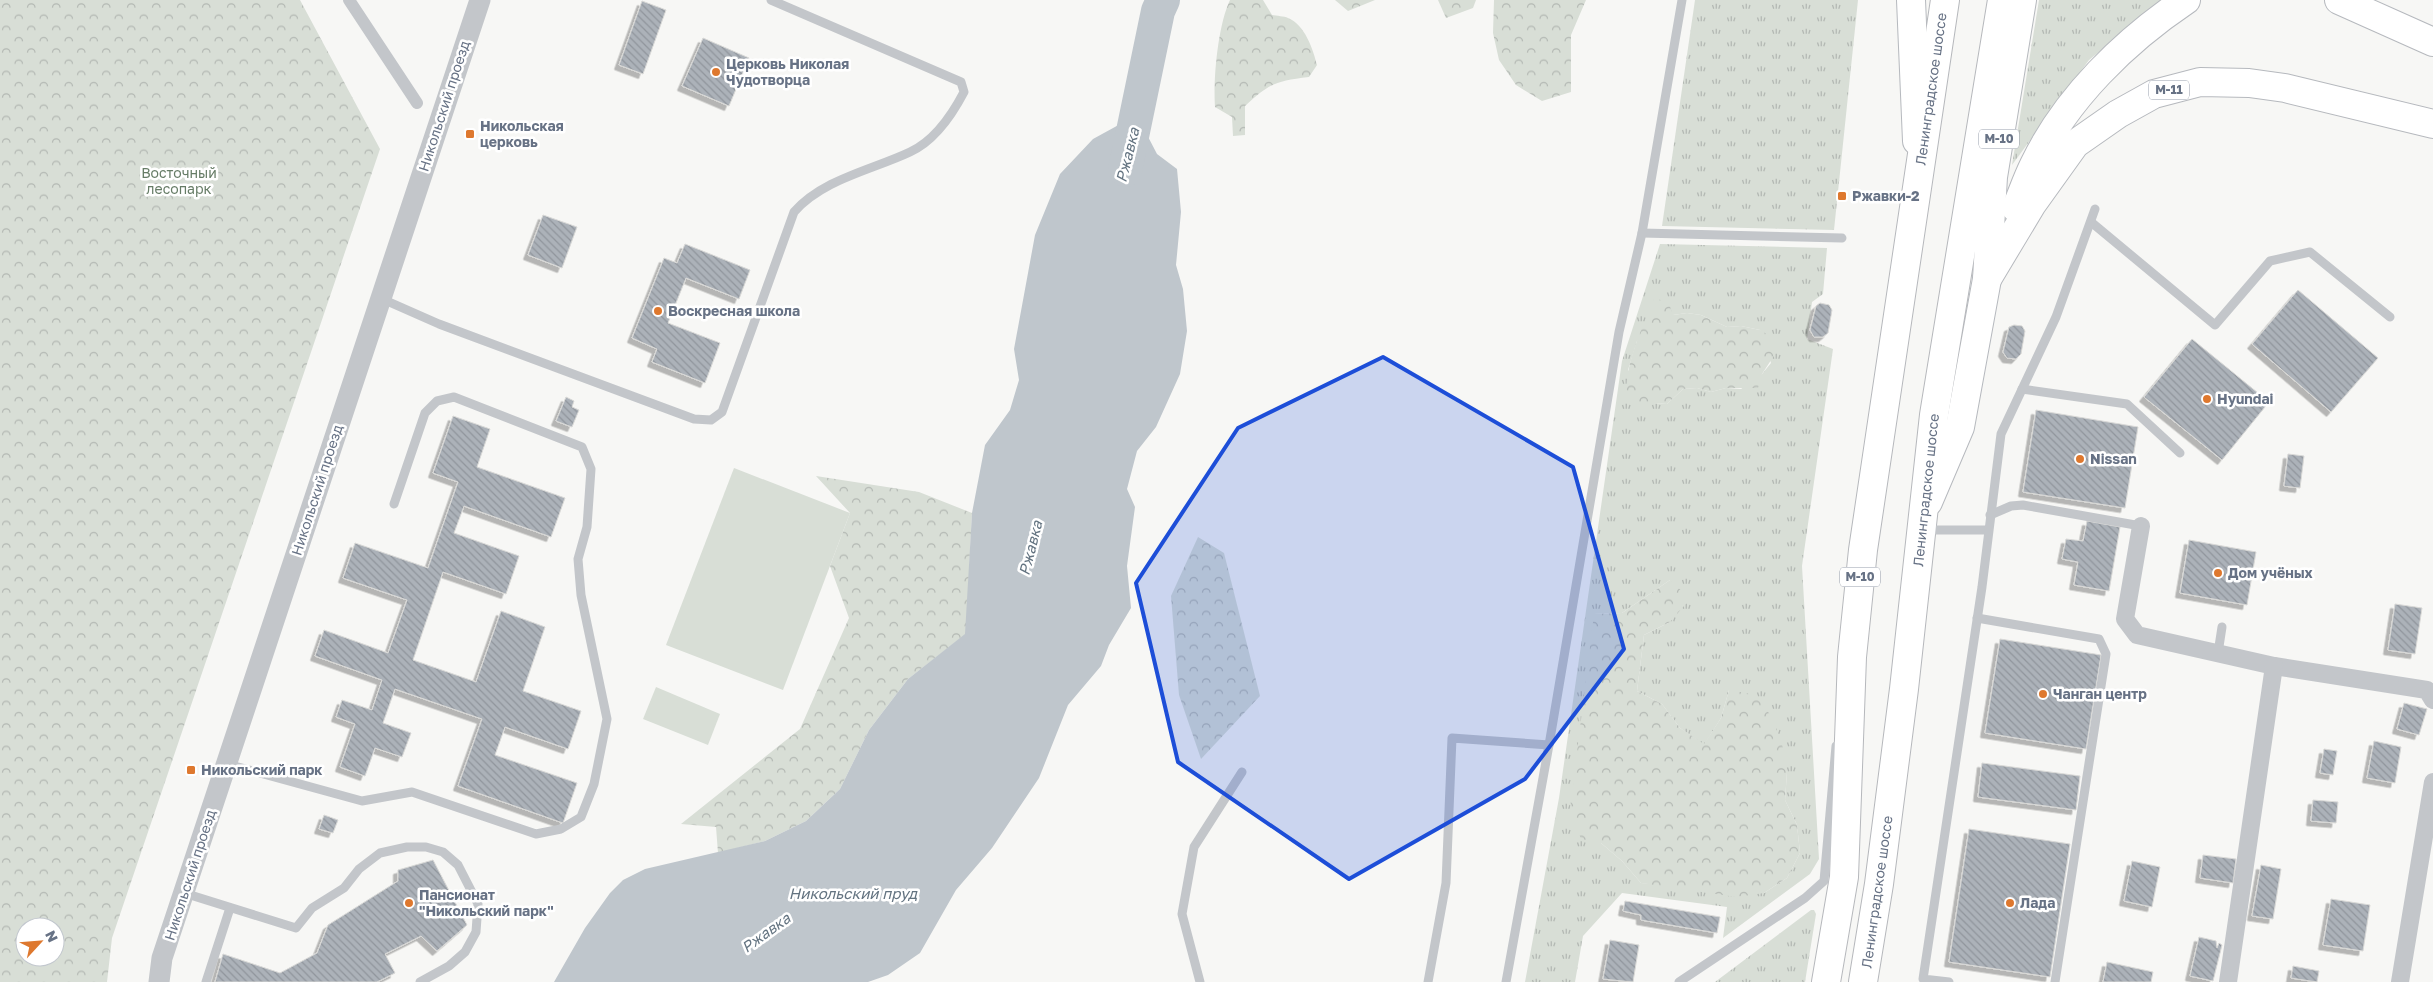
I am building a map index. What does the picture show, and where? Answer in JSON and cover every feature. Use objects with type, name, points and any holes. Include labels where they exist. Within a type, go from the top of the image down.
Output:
[{"type":"main road","points":[[1911,0],[1919,174]]},
{"type":"main road","name":"Ленинградское шоссе","points":[[1826,982],[1844,877],[1852,657],[1863,550],[1945,0]]},
{"type":"main road","name":"Ленинградское шоссе","points":[[1863,982],[1880,874],[1924,519],[1934,415],[2002,0]]},
{"type":"main road","name":"М-10","points":[[1924,519],[1960,427],[1987,279],[1993,177],[2022,0]]},
{"type":"main road","points":[[1987,279],[2034,164],[2060,122],[2105,66],[2186,0]]},
{"type":"main road","points":[[2339,0],[2433,42]]},
{"type":"main road","name":"М-11","points":[[1987,279],[2032,204],[2075,144],[2118,114],[2154,94],[2200,82],[2249,83],[2285,88],[2433,124]]},
{"type":"street","points":[[349,0],[417,103]]},
{"type":"street","name":"Никольский проезд","points":[[159,982],[162,958],[480,0]]},
{"type":"street","points":[[2141,526],[2125,619],[2137,635],[2274,666],[2427,690],[2433,700]]},
{"type":"street","points":[[2228,982],[2274,666]]},
{"type":"street","points":[[2400,982],[2433,782]]},
{"type":"lane","points":[[380,298],[439,324],[694,418],[711,420],[722,412],[794,212],[804,201],[851,175],[912,152],[927,140],[953,113],[964,92],[961,82],[771,0]]},
{"type":"lane","points":[[1506,982],[1549,745],[1619,332],[1642,233],[1682,0]]},
{"type":"lane","points":[[1949,982],[1923,979],[1977,618],[2001,434],[2056,318],[2095,209]]},
{"type":"lane","points":[[2091,222],[2216,325],[2270,261],[2310,252],[2390,317]]},
{"type":"lane","points":[[1642,233],[1842,238]]},
{"type":"lane","points":[[2022,389],[2128,404],[2180,453]]},
{"type":"lane","points":[[227,764],[362,801],[412,792],[536,834],[561,829],[581,817],[594,784],[607,719],[581,595],[578,559],[587,528],[591,469],[582,447],[454,397],[437,401],[425,413],[394,504]]},
{"type":"lane","points":[[1990,515],[2011,506],[2022,505],[2141,526]]},
{"type":"lane","points":[[1924,519],[1988,530]]},
{"type":"lane","points":[[1977,618],[2099,639],[2106,654],[2055,982]]},
{"type":"lane","points":[[2218,653],[2222,627]]},
{"type":"lane","points":[[1679,982],[1805,898],[1824,881],[1839,728],[1852,657]]},
{"type":"lane","points":[[1428,982],[1446,883],[1452,738],[1549,745]]},
{"type":"lane","points":[[1200,982],[1182,914],[1194,847],[1242,772]]},
{"type":"lane","points":[[184,893],[296,928],[312,908],[344,888],[359,869],[380,853],[407,847],[426,847],[443,852],[458,865],[478,904],[476,932],[465,952],[449,966],[420,982]]},
{"type":"lane","points":[[206,982],[230,908]]},
{"type":"highlighted area","points":[[1383,357],[1573,467],[1624,649],[1525,779],[1349,879],[1178,762],[1136,583],[1238,428]]},
{"type":"green space","name":"Восточный лесопарк","points":[[0,0],[300,0],[380,149],[112,938],[107,982],[0,982]]},
{"type":"green space","points":[[1230,0],[1263,0],[1272,15],[1286,17],[1294,21],[1304,32],[1317,65],[1309,77],[1274,84],[1254,98],[1245,106],[1245,135],[1233,136],[1232,117],[1215,107],[1219,37]]},
{"type":"green space","points":[[1335,0],[1375,0],[1348,11]]},
{"type":"green space","points":[[1438,0],[1476,0],[1473,8],[1446,18]]},
{"type":"green space","points":[[1494,0],[1586,0],[1571,35],[1571,92],[1542,101],[1516,85],[1499,60],[1493,33]]},
{"type":"green space","points":[[1695,0],[1858,0],[1834,230],[1662,226]]},
{"type":"green space","points":[[2039,0],[2163,0],[2089,60],[2012,165]]},
{"type":"green space","points":[[1660,244],[1827,248],[1823,294],[1812,302],[1807,339],[1833,349],[1802,566],[1819,859],[1810,874],[1723,938],[1727,907],[1622,893],[1583,936],[1575,982],[1525,982],[1559,798],[1622,361]],"holes":[[[1687,313],[1701,315],[1727,327],[1741,326],[1760,330],[1771,363],[1762,374],[1741,389],[1726,388],[1711,392],[1697,388],[1683,389],[1667,404],[1654,403],[1628,370],[1637,341],[1673,315]],[[1670,580],[1670,622],[1644,635],[1637,691],[1662,704],[1680,728],[1704,745],[1721,718],[1729,690],[1787,772],[1785,800],[1797,825],[1800,853],[1787,878],[1764,893],[1641,883],[1622,861],[1601,843],[1594,614],[1622,613]]]},
{"type":"green space","points":[[1654,299],[1668,301],[1673,315],[1687,313],[1701,315],[1727,327],[1741,326],[1760,330],[1772,337],[1777,351],[1762,374],[1758,388],[1726,388],[1711,392],[1697,388],[1683,389],[1667,404],[1654,403],[1639,410],[1627,399],[1628,374],[1639,335]]},
{"type":"green space","points":[[734,468],[850,513],[783,690],[666,645]]},
{"type":"green space","points":[[816,476],[919,492],[972,513],[966,634],[908,679],[869,730],[840,789],[806,821],[765,841],[718,853],[716,827],[681,824],[800,729],[849,618],[830,566],[850,513]]},
{"type":"green space","points":[[1198,537],[1224,553],[1260,696],[1201,759],[1179,695],[1171,596]]},
{"type":"green space","points":[[1670,580],[1690,599],[1670,622],[1644,635],[1637,691],[1662,704],[1680,728],[1704,744],[1721,718],[1729,690],[1757,695],[1772,718],[1782,744],[1787,772],[1785,800],[1797,825],[1800,853],[1787,878],[1764,893],[1736,897],[1641,883],[1622,861],[1601,843],[1581,839],[1570,809],[1594,614],[1622,613]]},
{"type":"green space","points":[[656,687],[720,714],[708,745],[643,719]]},
{"type":"green space","points":[[1811,910],[1814,910],[1816,914],[1805,982],[1715,982]]},
{"type":"water","name":"Никольский пруд","points":[[1124,122],[1144,129],[1157,154],[1177,169],[1181,212],[1176,265],[1183,289],[1187,331],[1180,374],[1156,427],[1137,451],[1127,489],[1135,507],[1127,566],[1131,608],[1109,645],[1101,666],[1068,705],[1039,778],[992,848],[956,890],[920,953],[888,975],[868,982],[554,982],[585,928],[610,893],[623,880],[645,869],[765,841],[806,821],[840,789],[869,730],[908,679],[965,634],[972,513],[985,445],[1010,410],[1019,380],[1014,349],[1035,235],[1060,174],[1093,139]]},
{"type":"building","points":[[642,1],[666,10],[643,74],[619,65]]},
{"type":"building","name":"Церковь Николая Чудотворца","points":[[703,38],[749,58],[729,106],[682,86]]},
{"type":"building","points":[[543,215],[577,227],[562,268],[528,255]]},
{"type":"building","name":"Воскресная школа","points":[[685,244],[750,270],[739,299],[686,278],[668,323],[720,343],[705,383],[652,362],[657,349],[632,338],[664,258],[677,263]]},
{"type":"building","points":[[2298,290],[2378,358],[2331,412],[2252,344]]},
{"type":"building","points":[[1820,303],[1829,305],[1832,310],[1828,333],[1823,337],[1814,337],[1810,330],[1816,306]]},
{"type":"building","points":[[2014,325],[2022,326],[2025,331],[2021,354],[2016,359],[2007,358],[2003,352],[2009,327]]},
{"type":"building","name":"Hyundai","points":[[2192,339],[2269,402],[2222,460],[2144,397]]},
{"type":"building","points":[[566,397],[574,401],[572,407],[579,410],[572,427],[556,421]]},
{"type":"building","name":"Nissan","points":[[2036,410],[2138,427],[2125,508],[2023,492]]},
{"type":"building","points":[[453,416],[490,429],[477,467],[565,498],[551,537],[464,506],[454,533],[519,556],[506,594],[443,572],[413,660],[476,682],[501,611],[545,627],[523,691],[581,711],[568,749],[505,727],[495,755],[577,783],[563,823],[458,786],[482,719],[395,689],[383,723],[411,733],[402,757],[375,748],[365,776],[340,767],[355,724],[336,717],[342,700],[372,710],[382,680],[315,656],[324,630],[388,653],[407,600],[343,578],[355,543],[428,568],[458,482],[433,473]]},
{"type":"building","points":[[2288,454],[2304,456],[2300,488],[2284,486]]},
{"type":"building","points":[[2087,521],[2120,527],[2109,591],[2074,585],[2078,562],[2062,559],[2066,539],[2083,541]]},
{"type":"building","name":"Дом учёных","points":[[2189,540],[2256,552],[2247,605],[2180,593]]},
{"type":"building","points":[[2395,604],[2422,608],[2415,654],[2388,650]]},
{"type":"building","name":"Чанган центр","points":[[2000,639],[2101,655],[2086,749],[1985,733]]},
{"type":"building","points":[[2404,703],[2427,709],[2419,735],[2397,729]]},
{"type":"building","points":[[2374,741],[2401,747],[2395,783],[2367,778]]},
{"type":"building","points":[[2324,749],[2337,751],[2333,775],[2320,773]]},
{"type":"building","points":[[1982,763],[2080,776],[2076,810],[1978,797]]},
{"type":"building","points":[[2313,800],[2338,802],[2336,823],[2311,821]]},
{"type":"building","points":[[324,815],[338,820],[333,833],[319,829]]},
{"type":"building","name":"Лада","points":[[1969,829],[2070,844],[2050,977],[1949,962]]},
{"type":"building","points":[[2203,855],[2236,859],[2233,883],[2200,878]]},
{"type":"building","name":"Пансионат \"Никольский парк\"","points":[[433,860],[467,925],[437,951],[421,936],[385,954],[395,973],[377,982],[215,982],[223,954],[280,973],[317,953],[328,925],[398,881],[398,870]]},
{"type":"building","points":[[2132,861],[2160,867],[2152,907],[2124,901]]},
{"type":"building","points":[[2261,865],[2281,869],[2273,919],[2252,916]]},
{"type":"building","points":[[2331,899],[2370,905],[2363,951],[2323,945]]},
{"type":"building","points":[[1625,901],[1720,917],[1717,933],[1641,920],[1641,915],[1623,911]]},
{"type":"building","points":[[2199,937],[2216,941],[2217,948],[2219,943],[2222,945],[2213,981],[2190,976]]},
{"type":"building","points":[[1610,940],[1639,945],[1633,982],[1603,979]]},
{"type":"building","points":[[2107,962],[2153,972],[2151,982],[2103,982]]},
{"type":"building","points":[[2293,966],[2319,971],[2317,982],[2291,978]]},
{"type":"waterway","name":"Ржавка","points":[[1125,170],[1158,11],[1163,0]]},
{"type":"place","name":"Церковь Николая Чудотворца","points":[[716,72]]},
{"type":"place","name":"Никольская церковь","points":[[470,134]]},
{"type":"place","name":"Ржавки-2","points":[[1842,196]]},
{"type":"place","name":"Воскресная школа","points":[[658,311]]},
{"type":"place","name":"Hyundai","points":[[2207,399]]},
{"type":"place","name":"Nissan","points":[[2080,459]]},
{"type":"place","name":"Дом учёных","points":[[2218,573]]},
{"type":"place","name":"Чанган центр","points":[[2043,694]]},
{"type":"place","name":"Никольский парк","points":[[191,770]]},
{"type":"place","name":"Пансионат \"Никольский парк\"","points":[[409,903]]},
{"type":"place","name":"Лада","points":[[2010,903]]}]
